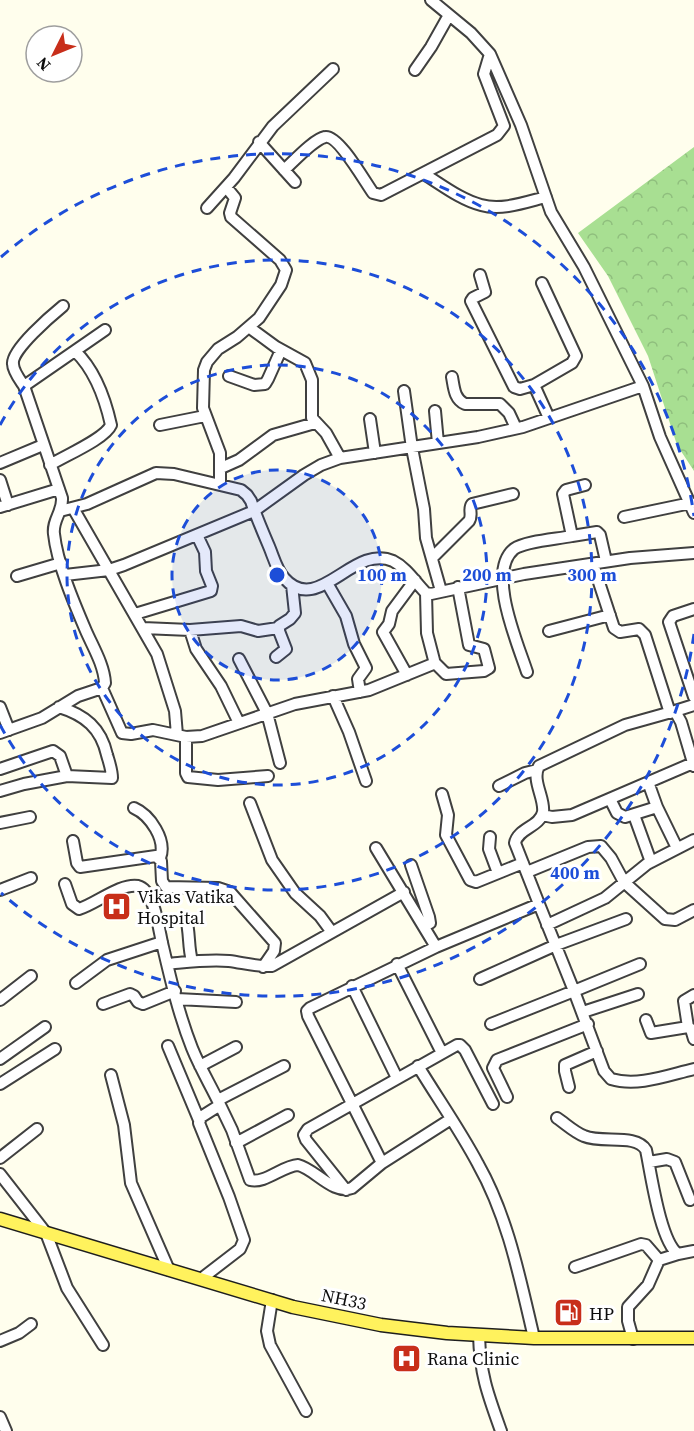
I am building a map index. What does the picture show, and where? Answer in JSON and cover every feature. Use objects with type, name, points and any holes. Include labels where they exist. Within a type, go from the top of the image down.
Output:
[{"type":"main road","name":"NH33","points":[[0,1219],[315,1312],[381,1325],[534,1338],[694,1338]]},
{"type":"street","points":[[431,0],[481,42],[490,54],[521,125],[551,212],[584,267],[643,386],[660,437],[692,508],[624,517]]},
{"type":"street","points":[[415,70],[431,47],[448,15]]},
{"type":"street","points":[[284,170],[317,141],[327,136],[336,140],[367,185],[377,195],[424,174],[497,135],[504,126],[484,74],[490,54]]},
{"type":"street","points":[[207,208],[288,111],[333,69]]},
{"type":"street","points":[[260,142],[295,182]]},
{"type":"street","points":[[424,174],[481,205],[505,206],[546,197]]},
{"type":"street","points":[[220,484],[220,453],[205,416],[203,392],[207,362],[218,349],[250,328],[265,310],[286,270],[280,260],[231,218],[230,213],[235,198],[226,187]]},
{"type":"street","points":[[480,275],[485,292],[473,298],[471,302],[514,387],[520,389],[534,385],[572,363],[576,356],[542,283]]},
{"type":"street","points":[[0,707],[4,731],[42,718],[78,696],[102,688],[105,683],[105,676],[65,575],[54,534],[54,524],[60,511],[62,498],[24,386],[13,365],[15,357],[34,332],[63,306]]},
{"type":"street","points":[[250,328],[281,350],[298,358],[309,370],[313,391],[311,414],[340,458]]},
{"type":"street","points":[[24,386],[105,330]]},
{"type":"street","points":[[229,376],[254,385],[264,384],[281,350]]},
{"type":"street","points":[[50,465],[99,437],[111,425],[96,378],[75,351]]},
{"type":"street","points":[[452,377],[460,402],[500,404],[509,413],[516,428]]},
{"type":"street","points":[[534,385],[549,418]]},
{"type":"street","points":[[65,575],[110,570],[254,512],[304,475],[340,458],[412,448],[516,428],[643,386]]},
{"type":"street","points":[[404,391],[424,509],[426,538],[441,591]]},
{"type":"street","points":[[435,411],[438,443]]},
{"type":"street","points":[[160,425],[205,416]]},
{"type":"street","points":[[370,419],[375,453]]},
{"type":"street","points":[[221,468],[239,460],[273,435],[315,423]]},
{"type":"street","points":[[0,463],[43,445]]},
{"type":"street","points":[[60,511],[73,508],[156,473],[174,474],[241,490],[247,495],[280,572],[292,585],[308,590],[327,583],[360,563],[379,558],[392,561],[406,570],[426,593],[427,633],[434,662],[446,674],[484,671],[489,668],[484,649],[472,648],[469,645],[458,587]]},
{"type":"street","points":[[0,480],[4,506],[59,489]]},
{"type":"street","points":[[572,536],[563,494],[566,490],[585,485]]},
{"type":"street","points":[[432,558],[469,521],[472,516],[470,508],[472,504],[513,494]]},
{"type":"street","points":[[73,508],[157,654],[175,711],[188,777],[218,780],[268,776]]},
{"type":"street","points":[[527,672],[504,597],[503,578],[509,555],[521,546],[597,532],[600,535],[606,561]]},
{"type":"street","points":[[135,614],[211,591],[212,586],[206,571],[205,552],[197,535]]},
{"type":"street","points":[[426,593],[606,561],[694,553]]},
{"type":"street","points":[[17,576],[62,563]]},
{"type":"street","points":[[542,815],[552,817],[572,815],[693,764],[681,722],[673,712],[645,635],[635,628],[617,631],[593,564]]},
{"type":"street","points":[[407,675],[383,632],[389,624],[392,610],[415,580]]},
{"type":"street","points":[[327,583],[346,616],[354,644],[366,668],[358,679],[360,692]]},
{"type":"street","points":[[143,628],[190,630],[241,626],[258,632],[278,628],[295,613],[292,585]]},
{"type":"street","points":[[694,609],[673,616],[669,622],[691,675],[694,697]]},
{"type":"street","points":[[549,631],[610,615]]},
{"type":"street","points":[[276,657],[286,649],[278,628]]},
{"type":"street","points":[[190,630],[196,649],[222,686],[239,723]]},
{"type":"street","points":[[238,659],[267,713],[280,763]]},
{"type":"street","points":[[102,688],[119,728],[126,734],[153,730],[181,736],[202,736],[267,713],[333,696],[360,692],[430,666],[434,662]]},
{"type":"street","points":[[333,696],[349,732],[366,781]]},
{"type":"street","points":[[499,786],[525,773],[537,770],[543,762],[625,725],[694,705]]},
{"type":"street","points":[[0,791],[67,776],[112,778],[98,730],[83,716],[59,707]]},
{"type":"street","points":[[102,738],[119,728]]},
{"type":"street","points":[[0,769],[53,751],[60,756],[67,776]]},
{"type":"street","points":[[537,770],[542,815]]},
{"type":"street","points":[[648,782],[657,807],[677,848]]},
{"type":"street","points":[[442,794],[448,815],[446,835],[470,880],[476,882],[498,873],[595,845],[601,846],[606,851],[624,882],[664,920],[675,920],[694,910]]},
{"type":"street","points":[[610,799],[621,817],[657,807]]},
{"type":"street","points":[[250,803],[272,860],[296,893],[320,916],[331,932]]},
{"type":"street","points":[[134,808],[147,816],[155,829],[162,847],[160,858],[162,881],[166,887],[218,888],[230,892],[275,943],[263,967]]},
{"type":"street","points":[[542,815],[516,839],[516,848],[607,1075],[616,1080],[659,1078],[694,1069]]},
{"type":"street","points":[[634,815],[651,862]]},
{"type":"street","points":[[0,823],[30,817]]},
{"type":"street","points":[[489,837],[489,849],[498,873]]},
{"type":"street","points":[[547,925],[605,898],[651,862],[694,840]]},
{"type":"street","points":[[73,842],[77,863],[80,867],[156,856],[160,858]]},
{"type":"street","points":[[376,848],[436,946]]},
{"type":"street","points":[[411,865],[429,917],[430,923],[424,927]]},
{"type":"street","points":[[0,890],[30,878]]},
{"type":"street","points":[[65,884],[72,904],[78,909],[129,887],[138,886],[146,890],[153,905],[185,1030],[219,1103],[248,1177],[253,1181],[298,1165],[336,1187],[346,1190],[352,1188],[382,1163],[451,1119]]},
{"type":"street","points":[[167,964],[229,961],[263,967],[272,966],[404,892]]},
{"type":"street","points":[[382,1163],[307,1011],[313,1005],[436,946],[539,904]]},
{"type":"street","points":[[186,918],[188,948],[192,961]]},
{"type":"street","points":[[480,979],[556,945],[626,919]]},
{"type":"street","points":[[76,983],[107,960],[162,942]]},
{"type":"street","points":[[397,964],[442,1053]]},
{"type":"street","points":[[491,1024],[640,964]]},
{"type":"street","points":[[1,996],[31,976]]},
{"type":"street","points":[[352,987],[397,1078]]},
{"type":"street","points":[[103,1004],[130,994],[143,1004],[176,995],[236,1002]]},
{"type":"street","points":[[583,1012],[638,994]]},
{"type":"street","points":[[694,995],[684,1001],[688,1027],[694,1039]]},
{"type":"street","points":[[646,1020],[649,1031],[654,1034],[688,1027]]},
{"type":"street","points":[[507,1097],[493,1068],[497,1060],[588,1024]]},
{"type":"street","points":[[0,1059],[45,1027]]},
{"type":"street","points":[[346,1190],[304,1136],[308,1129],[352,1103],[457,1045],[463,1047],[493,1104]]},
{"type":"street","points":[[168,1046],[199,1120],[244,1240],[240,1249],[201,1280]]},
{"type":"street","points":[[200,1066],[236,1047]]},
{"type":"street","points":[[0,1084],[55,1049]]},
{"type":"street","points":[[569,1087],[564,1071],[565,1065],[597,1052]]},
{"type":"street","points":[[199,1120],[219,1103],[285,1066]]},
{"type":"street","points":[[418,1066],[479,1164],[504,1221],[534,1338]]},
{"type":"street","points":[[111,1075],[124,1125],[131,1183],[169,1270]]},
{"type":"street","points":[[236,1143],[288,1115]]},
{"type":"street","points":[[557,1118],[584,1136],[593,1139],[640,1143],[646,1150],[664,1232],[671,1247],[678,1254]]},
{"type":"street","points":[[0,1158],[37,1129]]},
{"type":"street","points":[[649,1162],[667,1159],[675,1162],[690,1200]]},
{"type":"street","points":[[0,1174],[46,1233],[67,1288],[103,1345]]},
{"type":"street","points":[[575,1267],[641,1244],[646,1245],[659,1260]]},
{"type":"street","points":[[633,1338],[628,1321],[628,1307],[648,1285],[659,1260],[694,1251]]},
{"type":"street","points":[[272,1300],[267,1331],[270,1345],[306,1411]]},
{"type":"street","points":[[0,1341],[19,1333],[31,1324]]},
{"type":"street","points":[[479,1335],[480,1365],[501,1431]]},
{"type":"street","points":[[0,1417],[6,1431]]},
{"type":"green space","points":[[694,147],[694,471],[677,445],[648,356],[608,276],[578,233]]},
{"type":"place","name":"Vikas Vatika Hospital","points":[[116,906]]},
{"type":"place","name":"HP","points":[[568,1313]]},
{"type":"place","name":"Rana Clinic","points":[[406,1358]]}]
